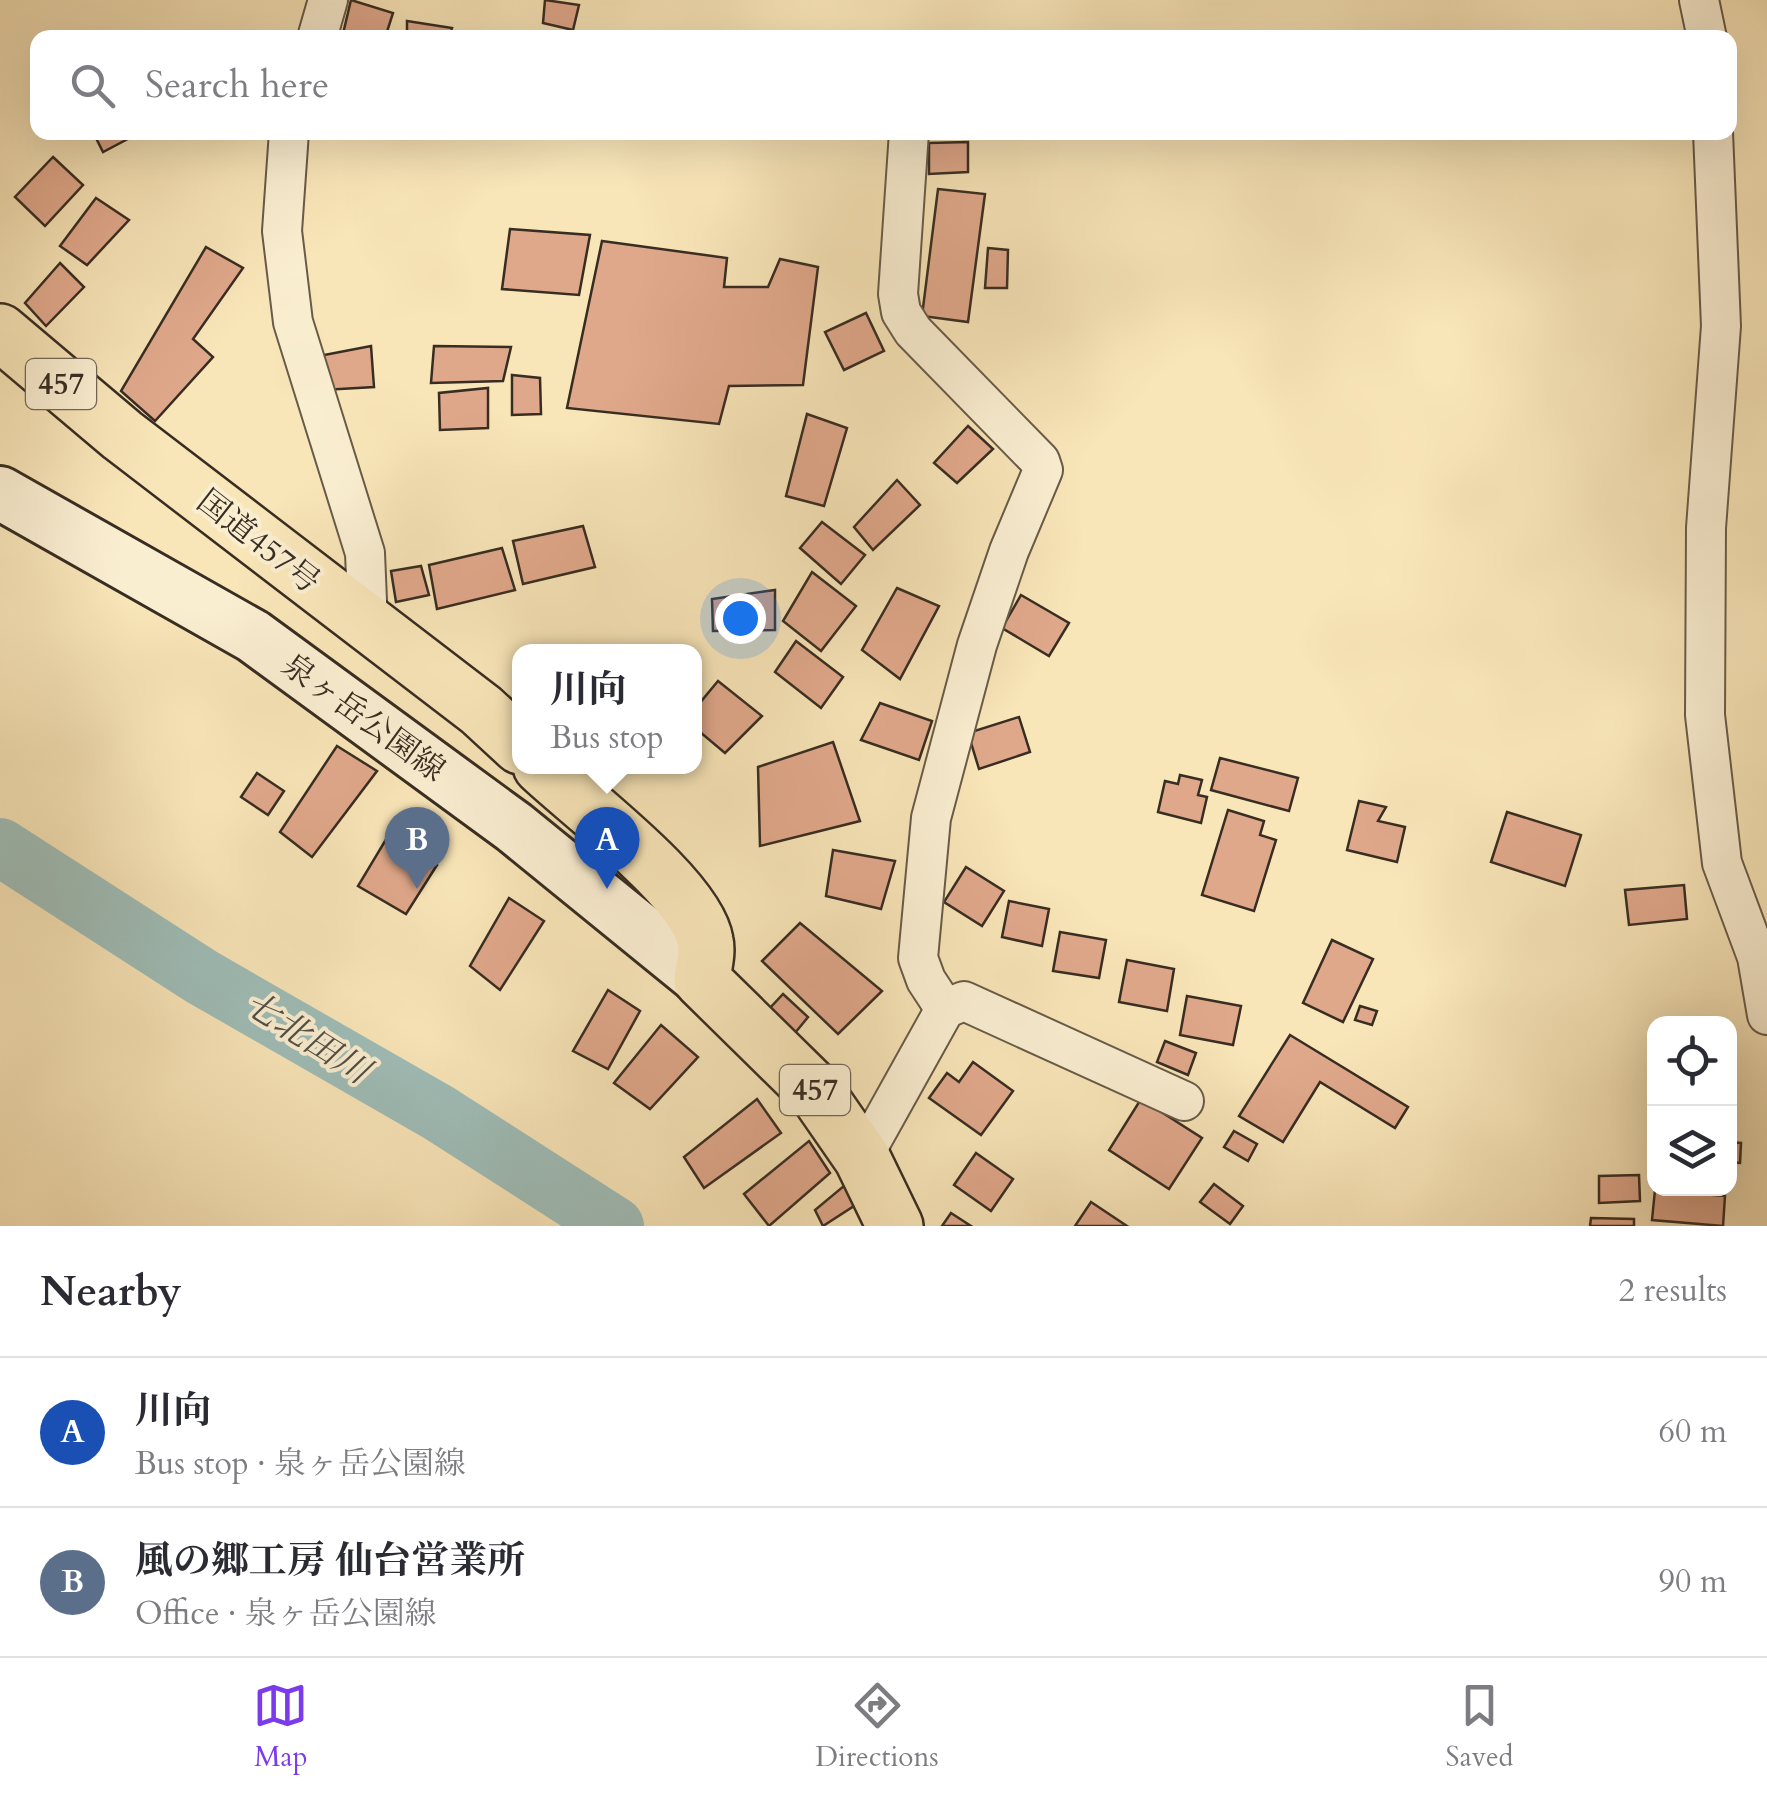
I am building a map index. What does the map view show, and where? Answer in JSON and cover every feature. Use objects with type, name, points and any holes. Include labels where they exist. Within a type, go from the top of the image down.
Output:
[{"type":"highway","name":"国道457号","points":[[0,332],[122,435],[481,710],[512,739]]},
{"type":"highway","points":[[550,774],[662,875],[697,918],[706,943],[702,980]]},
{"type":"highway","name":"457","points":[[702,980],[817,1093],[862,1158],[895,1226]]},
{"type":"main road","name":"泉ヶ岳公園線","points":[[0,493],[253,636],[514,827],[702,980]]},
{"type":"street","points":[[319,30],[328,0]]},
{"type":"street","points":[[1699,0],[1705,30]]},
{"type":"street","points":[[289,140],[282,231],[294,322],[364,553],[368,625]]},
{"type":"street","points":[[908,140],[898,294],[901,312],[913,330],[1040,461],[1044,470],[1009,552],[977,645],[930,818],[918,958],[926,980],[946,1008]]},
{"type":"street","points":[[1713,140],[1722,326],[1706,528],[1705,715],[1722,863],[1756,957],[1767,1015]]},
{"type":"street","points":[[862,1158],[946,1008],[964,1001],[1184,1101]]},
{"type":"building","points":[[351,0],[393,13],[388,30],[344,30]]},
{"type":"building","points":[[545,0],[579,5],[573,30],[543,23]]},
{"type":"building","points":[[407,21],[452,28],[451,30],[407,30]]},
{"type":"building","points":[[97,140],[126,140],[103,152]]},
{"type":"building","points":[[968,142],[968,172],[929,174],[929,143]]},
{"type":"building","points":[[53,157],[83,185],[45,226],[15,197]]},
{"type":"building","points":[[938,189],[985,194],[968,322],[922,316]]},
{"type":"building","points":[[96,198],[129,220],[87,265],[60,246]]},
{"type":"building","points":[[510,229],[590,235],[579,295],[502,289]]},
{"type":"building","points":[[602,241],[727,258],[724,287],[768,287],[780,259],[818,267],[803,385],[729,386],[719,424],[567,408]]},
{"type":"building","points":[[206,247],[243,268],[193,339],[213,357],[155,421],[121,391]]},
{"type":"building","points":[[988,248],[1008,250],[1007,288],[985,288]]},
{"type":"building","points":[[60,263],[84,287],[46,326],[25,303]]},
{"type":"building","points":[[866,313],[884,351],[844,370],[825,332]]},
{"type":"building","points":[[371,346],[374,387],[323,390],[319,356]]},
{"type":"building","points":[[434,346],[511,347],[503,381],[431,383]]},
{"type":"building","points":[[512,375],[540,378],[541,414],[512,415]]},
{"type":"building","points":[[488,388],[488,428],[440,430],[439,393]]},
{"type":"building","points":[[807,414],[847,428],[824,506],[786,496]]},
{"type":"building","points":[[968,426],[993,449],[957,483],[934,463]]},
{"type":"building","points":[[897,480],[920,505],[873,550],[854,527]]},
{"type":"building","points":[[822,522],[865,555],[841,584],[800,548]]},
{"type":"building","points":[[583,526],[595,567],[523,584],[513,541]]},
{"type":"building","points":[[502,548],[515,590],[437,609],[429,565]]},
{"type":"building","points":[[421,566],[429,595],[396,602],[391,571]]},
{"type":"building","points":[[812,572],[856,606],[821,651],[783,621]]},
{"type":"building","points":[[897,588],[939,606],[900,679],[862,650]]},
{"type":"building","points":[[775,590],[775,630],[713,631],[712,599]]},
{"type":"building","points":[[1021,595],[1069,623],[1049,656],[1002,628]]},
{"type":"building","points":[[796,641],[843,677],[821,708],[775,672]]},
{"type":"building","points":[[718,681],[762,716],[725,753],[702,734],[702,700]]},
{"type":"building","points":[[880,703],[932,721],[919,760],[861,740]]},
{"type":"building","points":[[1019,717],[1030,752],[979,769],[968,733]]},
{"type":"building","points":[[833,742],[860,821],[760,846],[758,767]]},
{"type":"building","points":[[337,746],[377,771],[312,857],[280,832]]},
{"type":"building","points":[[1220,758],[1298,778],[1289,811],[1211,790]]},
{"type":"building","points":[[257,773],[284,791],[268,815],[241,797]]},
{"type":"building","points":[[1180,775],[1202,780],[1198,795],[1207,797],[1201,823],[1158,812],[1165,781],[1178,784]]},
{"type":"building","points":[[1359,801],[1386,807],[1378,821],[1405,827],[1397,862],[1347,850]]},
{"type":"building","points":[[1228,810],[1264,821],[1260,835],[1276,840],[1254,911],[1202,895]]},
{"type":"building","points":[[1507,812],[1581,835],[1565,886],[1491,862]]},
{"type":"building","points":[[391,831],[437,865],[406,914],[358,886]]},
{"type":"building","points":[[833,850],[895,861],[881,909],[826,896]]},
{"type":"building","points":[[966,867],[1004,891],[982,926],[944,902]]},
{"type":"building","points":[[1684,885],[1687,919],[1629,925],[1625,890]]},
{"type":"building","points":[[509,898],[544,921],[500,990],[470,966]]},
{"type":"building","points":[[1009,901],[1049,909],[1042,946],[1002,937]]},
{"type":"building","points":[[800,923],[882,991],[838,1034],[762,961]]},
{"type":"building","points":[[1060,932],[1106,940],[1099,978],[1053,971]]},
{"type":"building","points":[[1332,940],[1373,959],[1343,1022],[1303,1003]]},
{"type":"building","points":[[1127,960],[1174,969],[1167,1011],[1119,1002]]},
{"type":"building","points":[[608,990],[640,1011],[608,1069],[573,1051]]},
{"type":"building","points":[[783,994],[808,1017],[795,1033],[770,1008]]},
{"type":"building","points":[[1187,996],[1241,1006],[1233,1045],[1180,1035]]},
{"type":"building","points":[[1360,1006],[1377,1011],[1372,1025],[1355,1020]]},
{"type":"building","points":[[661,1025],[698,1057],[650,1109],[614,1083]]},
{"type":"building","points":[[1290,1035],[1408,1107],[1395,1128],[1320,1082],[1283,1142],[1239,1116]]},
{"type":"building","points":[[1165,1041],[1196,1053],[1188,1075],[1157,1062]]},
{"type":"building","points":[[973,1062],[1013,1091],[981,1135],[929,1098],[947,1073],[959,1082]]},
{"type":"building","points":[[757,1099],[781,1133],[704,1188],[684,1157]]},
{"type":"building","points":[[1141,1099],[1202,1138],[1169,1189],[1109,1150]]},
{"type":"building","points":[[1234,1131],[1257,1144],[1248,1161],[1224,1147]]},
{"type":"building","points":[[809,1141],[830,1173],[769,1226],[744,1194]]},
{"type":"building","points":[[1737,1143],[1741,1143],[1737,1163]]},
{"type":"building","points":[[976,1153],[1013,1179],[991,1211],[954,1185]]},
{"type":"building","points":[[1639,1175],[1640,1201],[1599,1203],[1599,1176]]},
{"type":"building","points":[[1214,1184],[1243,1206],[1230,1224],[1200,1202]]},
{"type":"building","points":[[845,1185],[857,1204],[823,1226],[815,1210]]},
{"type":"building","points":[[1654,1196],[1725,1196],[1723,1226],[1652,1220]]},
{"type":"building","points":[[1091,1202],[1127,1226],[1075,1226]]},
{"type":"building","points":[[951,1213],[971,1226],[942,1226]]},
{"type":"building","points":[[1591,1218],[1634,1219],[1634,1226],[1590,1226]]},
{"type":"waterway","name":"七北田川","points":[[0,847],[202,977],[439,1113],[615,1226]]},
{"type":"place","name":"風の郷工房 仙台営業所","points":[[417,889]]},
{"type":"place","name":"川向","points":[[607,889]]}]
